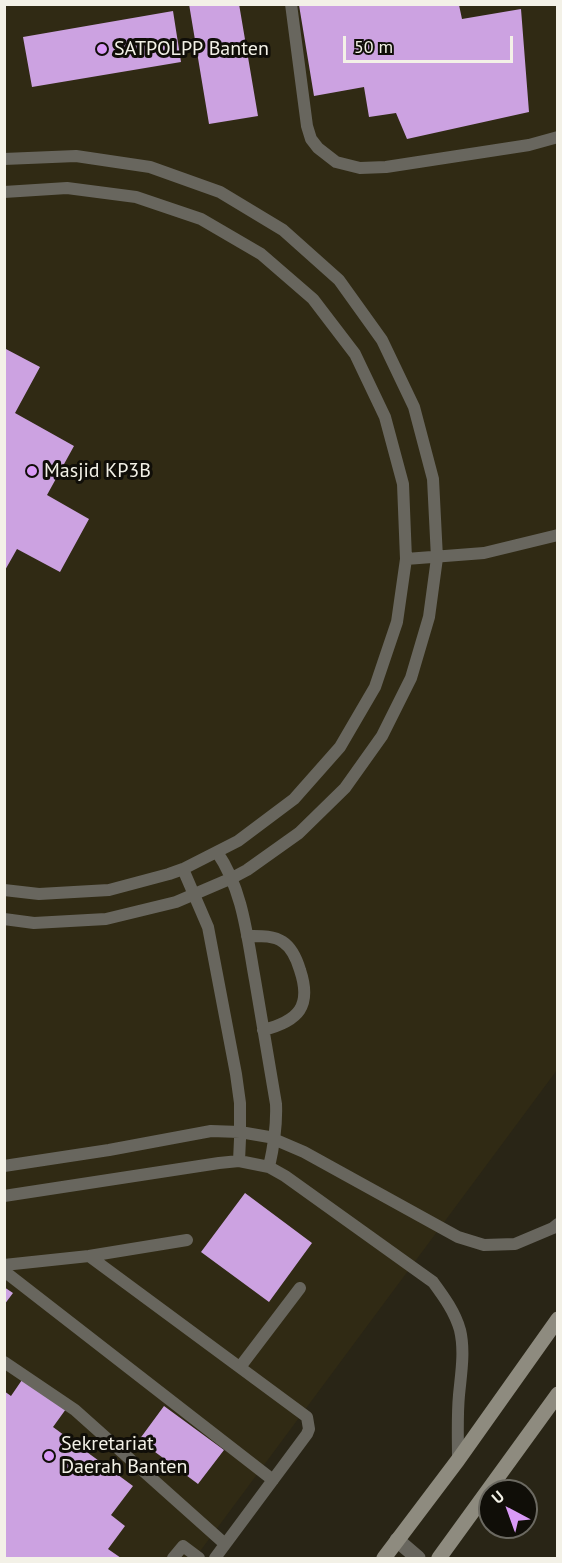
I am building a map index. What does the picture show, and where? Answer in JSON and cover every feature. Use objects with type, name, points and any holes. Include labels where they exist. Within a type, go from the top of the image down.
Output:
[{"type":"main road","points":[[384,1558],[458,1460],[558,1319]]},
{"type":"main road","points":[[438,1558],[558,1394]]},
{"type":"street","points":[[397,1540],[418,1558]]},
{"type":"lane","points":[[291,4],[307,126],[318,148],[336,162],[360,168],[386,167],[529,145],[558,137]]},
{"type":"lane","points":[[4,159],[76,156],[118,162],[150,167],[220,192],[283,230],[339,280],[382,340],[414,407],[433,479],[436,558],[429,617],[411,678],[382,736],[345,788],[299,833],[247,870],[176,902],[106,919],[34,923],[4,919]]},
{"type":"lane","points":[[4,192],[67,188],[136,197],[201,219],[261,254],[313,299],[355,354],[385,417],[403,484],[406,559],[397,622],[375,687],[340,747],[294,799],[238,841],[183,869],[108,890],[39,894],[4,890]]},
{"type":"lane","points":[[406,559],[484,554],[558,535]]},
{"type":"lane","points":[[217,852],[232,878],[240,902],[276,1104],[277,1122],[269,1167]]},
{"type":"lane","points":[[183,869],[208,927],[236,1074],[240,1103],[238,1161]]},
{"type":"lane","points":[[247,936],[272,937],[284,942],[293,952],[304,984],[305,998],[301,1008],[293,1017],[277,1026],[263,1030]]},
{"type":"lane","points":[[4,1166],[211,1131],[240,1132],[275,1139],[304,1152],[458,1238],[484,1245],[515,1244],[558,1224]]},
{"type":"lane","points":[[4,1196],[238,1161],[269,1167],[285,1176],[433,1282],[449,1304],[460,1330],[462,1351],[458,1460]]},
{"type":"lane","points":[[4,1265],[89,1256],[187,1240]]},
{"type":"lane","points":[[89,1256],[308,1417],[307,1434],[215,1558]]},
{"type":"lane","points":[[4,1271],[273,1480]]},
{"type":"lane","points":[[240,1367],[300,1288]]},
{"type":"lane","points":[[4,1362],[75,1410],[225,1544]]},
{"type":"lane","points":[[173,1558],[183,1546],[199,1558]]},
{"type":"shaded area","points":[[5,5],[557,5],[557,1070],[195,1558],[5,1558]]},
{"type":"building","name":"SATPOLPP Banten","points":[[189,4],[239,4],[258,116],[209,124]]},
{"type":"building","points":[[299,5],[459,5],[462,19],[521,9],[529,112],[407,139],[396,113],[369,117],[364,87],[314,96]]},
{"type":"building","name":"SATPOLPP Banten","points":[[173,11],[181,62],[32,87],[23,37]]},
{"type":"building","name":"Masjid KP3B","points":[[4,348],[40,367],[15,413],[74,446],[47,495],[89,519],[60,572],[17,549],[4,572]]},
{"type":"building","points":[[245,1193],[312,1243],[269,1302],[201,1252]]},
{"type":"building","points":[[4,1287],[13,1293],[4,1305]]},
{"type":"building","name":"Sekretariat Daerah Banten","points":[[24,1377],[66,1409],[53,1427],[133,1486],[111,1515],[125,1526],[108,1549],[121,1558],[4,1558],[4,1391],[11,1396]]},
{"type":"building","points":[[164,1406],[224,1450],[198,1484],[139,1440]]},
{"type":"place","name":"SATPOLPP Banten","points":[[102,49]]},
{"type":"place","name":"Masjid KP3B","points":[[32,471]]},
{"type":"place","name":"Sekretariat Daerah Banten","points":[[49,1456]]}]
